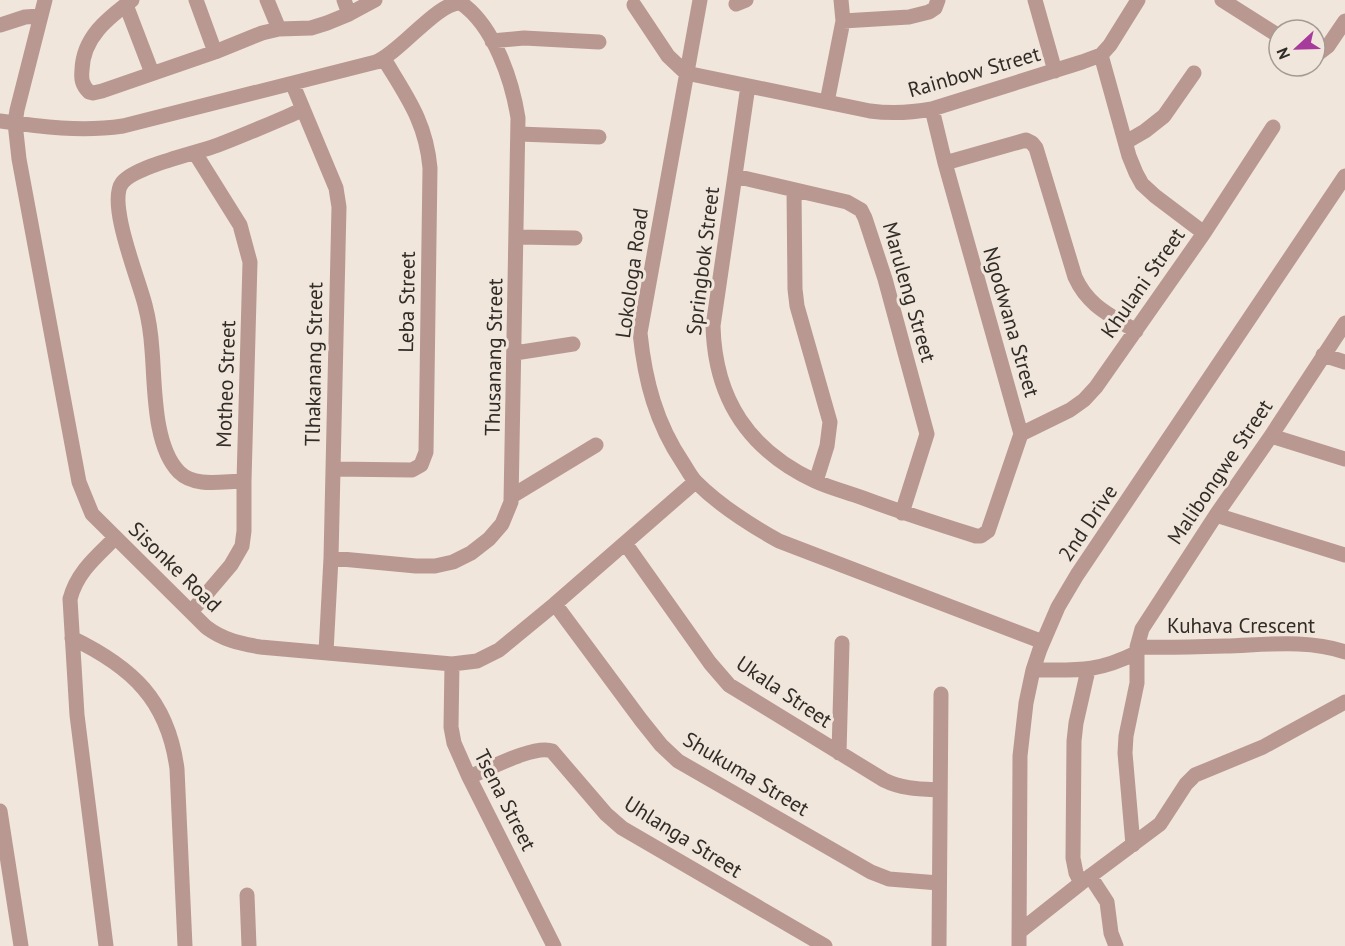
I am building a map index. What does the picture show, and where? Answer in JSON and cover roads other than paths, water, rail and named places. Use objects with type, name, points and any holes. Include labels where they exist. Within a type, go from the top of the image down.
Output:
[{"type":"street","name":"Sisonke Road","points":[[45,0],[21,90],[8,122],[19,159],[79,482],[92,514],[206,627],[218,636],[260,647],[452,664],[477,661],[499,650],[695,482]]},
{"type":"street","points":[[195,0],[215,52]]},
{"type":"street","points":[[267,0],[279,29]]},
{"type":"street","points":[[152,73],[129,2],[102,24],[91,38],[82,62],[83,85],[89,92],[97,93],[215,52],[262,33],[279,29],[311,28],[346,7],[375,0]]},
{"type":"street","name":"Lokologa Road","points":[[700,0],[640,333],[643,357],[664,434],[695,482],[754,527],[779,541],[1043,642]]},
{"type":"street","points":[[827,102],[843,21],[841,0]]},
{"type":"street","points":[[843,21],[922,15],[935,8],[938,0]]},
{"type":"street","points":[[1035,0],[1055,71]]},
{"type":"street","points":[[1138,0],[1117,36],[1101,55],[1126,142],[1142,184],[1204,233]]},
{"type":"street","points":[[1222,0],[1267,28]]},
{"type":"street","points":[[8,122],[76,130],[100,130],[293,85],[384,59],[447,3]]},
{"type":"street","name":"Thusanang Street","points":[[331,558],[416,566],[435,566],[453,562],[471,553],[495,532],[502,524],[512,496],[519,134],[514,91],[505,65],[473,13],[461,3],[447,3]]},
{"type":"street","points":[[634,5],[668,56],[686,73]]},
{"type":"street","points":[[0,25],[25,17],[40,16]]},
{"type":"street","points":[[1327,47],[1345,21]]},
{"type":"street","points":[[656,37],[690,52]]},
{"type":"street","points":[[492,41],[524,38],[599,42]]},
{"type":"street","name":"Rainbow Street","points":[[686,73],[891,114],[932,109],[1101,55]]},
{"type":"street","name":"Leba Street","points":[[333,469],[412,470],[421,465],[426,452],[430,168],[428,147],[423,128],[384,59]]},
{"type":"street","points":[[1126,142],[1164,116],[1194,73]]},
{"type":"street","name":"Tlhakanang Street","points":[[293,85],[336,188],[339,207],[331,558],[326,652]]},
{"type":"street","name":"Springbok Street","points":[[748,86],[713,326],[715,359],[727,398],[757,442],[786,465],[816,481],[902,513],[981,536],[988,531],[1021,434]]},
{"type":"street","name":"Ngodwana Street","points":[[932,109],[1021,434]]},
{"type":"street","points":[[244,481],[192,481],[178,471],[168,457],[156,404],[152,351],[145,306],[118,210],[119,189],[128,178],[156,165],[195,153],[302,110]]},
{"type":"street","name":"Khulani Street","points":[[1021,434],[1070,410],[1096,387],[1204,233],[1273,127]]},
{"type":"street","points":[[519,134],[598,137]]},
{"type":"street","points":[[945,163],[1026,140],[1032,142],[1036,148],[1081,291],[1099,309],[1136,331]]},
{"type":"street","name":"Motheo Street","points":[[191,612],[231,565],[242,546],[250,262],[240,225],[195,153]]},
{"type":"street","name":"Maruleng Street","points":[[735,176],[855,205],[865,218],[885,279],[927,434],[902,513]]},
{"type":"street","name":"2nd Drive","points":[[1019,939],[1020,756],[1024,713],[1033,670],[1043,642],[1058,607],[1077,575],[1345,176]]},
{"type":"street","points":[[794,190],[797,306],[830,422],[827,446],[816,481]]},
{"type":"street","points":[[517,237],[575,238]]},
{"type":"street","name":"Malibongwe Street","points":[[1136,650],[1142,628],[1148,618],[1345,323]]},
{"type":"street","points":[[515,353],[573,344]]},
{"type":"street","points":[[1323,355],[1345,362]]},
{"type":"street","points":[[1270,436],[1345,459]]},
{"type":"street","points":[[512,496],[596,445]]},
{"type":"street","points":[[1216,515],[1345,555]]},
{"type":"street","points":[[106,946],[77,716],[70,599],[74,585],[89,564],[115,538]]},
{"type":"street","name":"Ukala Street","points":[[625,543],[710,663],[729,685],[896,786],[940,790]]},
{"type":"street","name":"Shukuma Street","points":[[555,604],[641,720],[661,745],[678,760],[871,872],[889,879],[939,883]]},
{"type":"street","points":[[72,638],[110,658],[125,670],[150,696],[169,729],[177,769],[184,946]]},
{"type":"street","points":[[839,753],[842,643]]},
{"type":"street","name":"Kuhava Crescent","points":[[1136,650],[1297,644],[1322,646],[1345,652]]},
{"type":"street","points":[[1033,670],[1088,670],[1111,664],[1136,650],[1137,683],[1125,753],[1133,845]]},
{"type":"street","name":"Tsena Street","points":[[452,664],[451,727],[454,743],[554,946]]},
{"type":"street","points":[[1088,670],[1074,741],[1073,858],[1076,873],[1107,902],[1111,933],[1116,946]]},
{"type":"street","points":[[939,946],[941,694]]},
{"type":"street","points":[[1019,939],[1085,880],[1160,824],[1186,784],[1196,775],[1263,747],[1345,702]]},
{"type":"street","name":"Uhlanga Street","points":[[469,777],[533,751],[547,749],[552,751],[606,814],[622,828],[825,946]]},
{"type":"street","points":[[0,811],[21,946]]},
{"type":"street","points":[[247,895],[249,946]]}]
